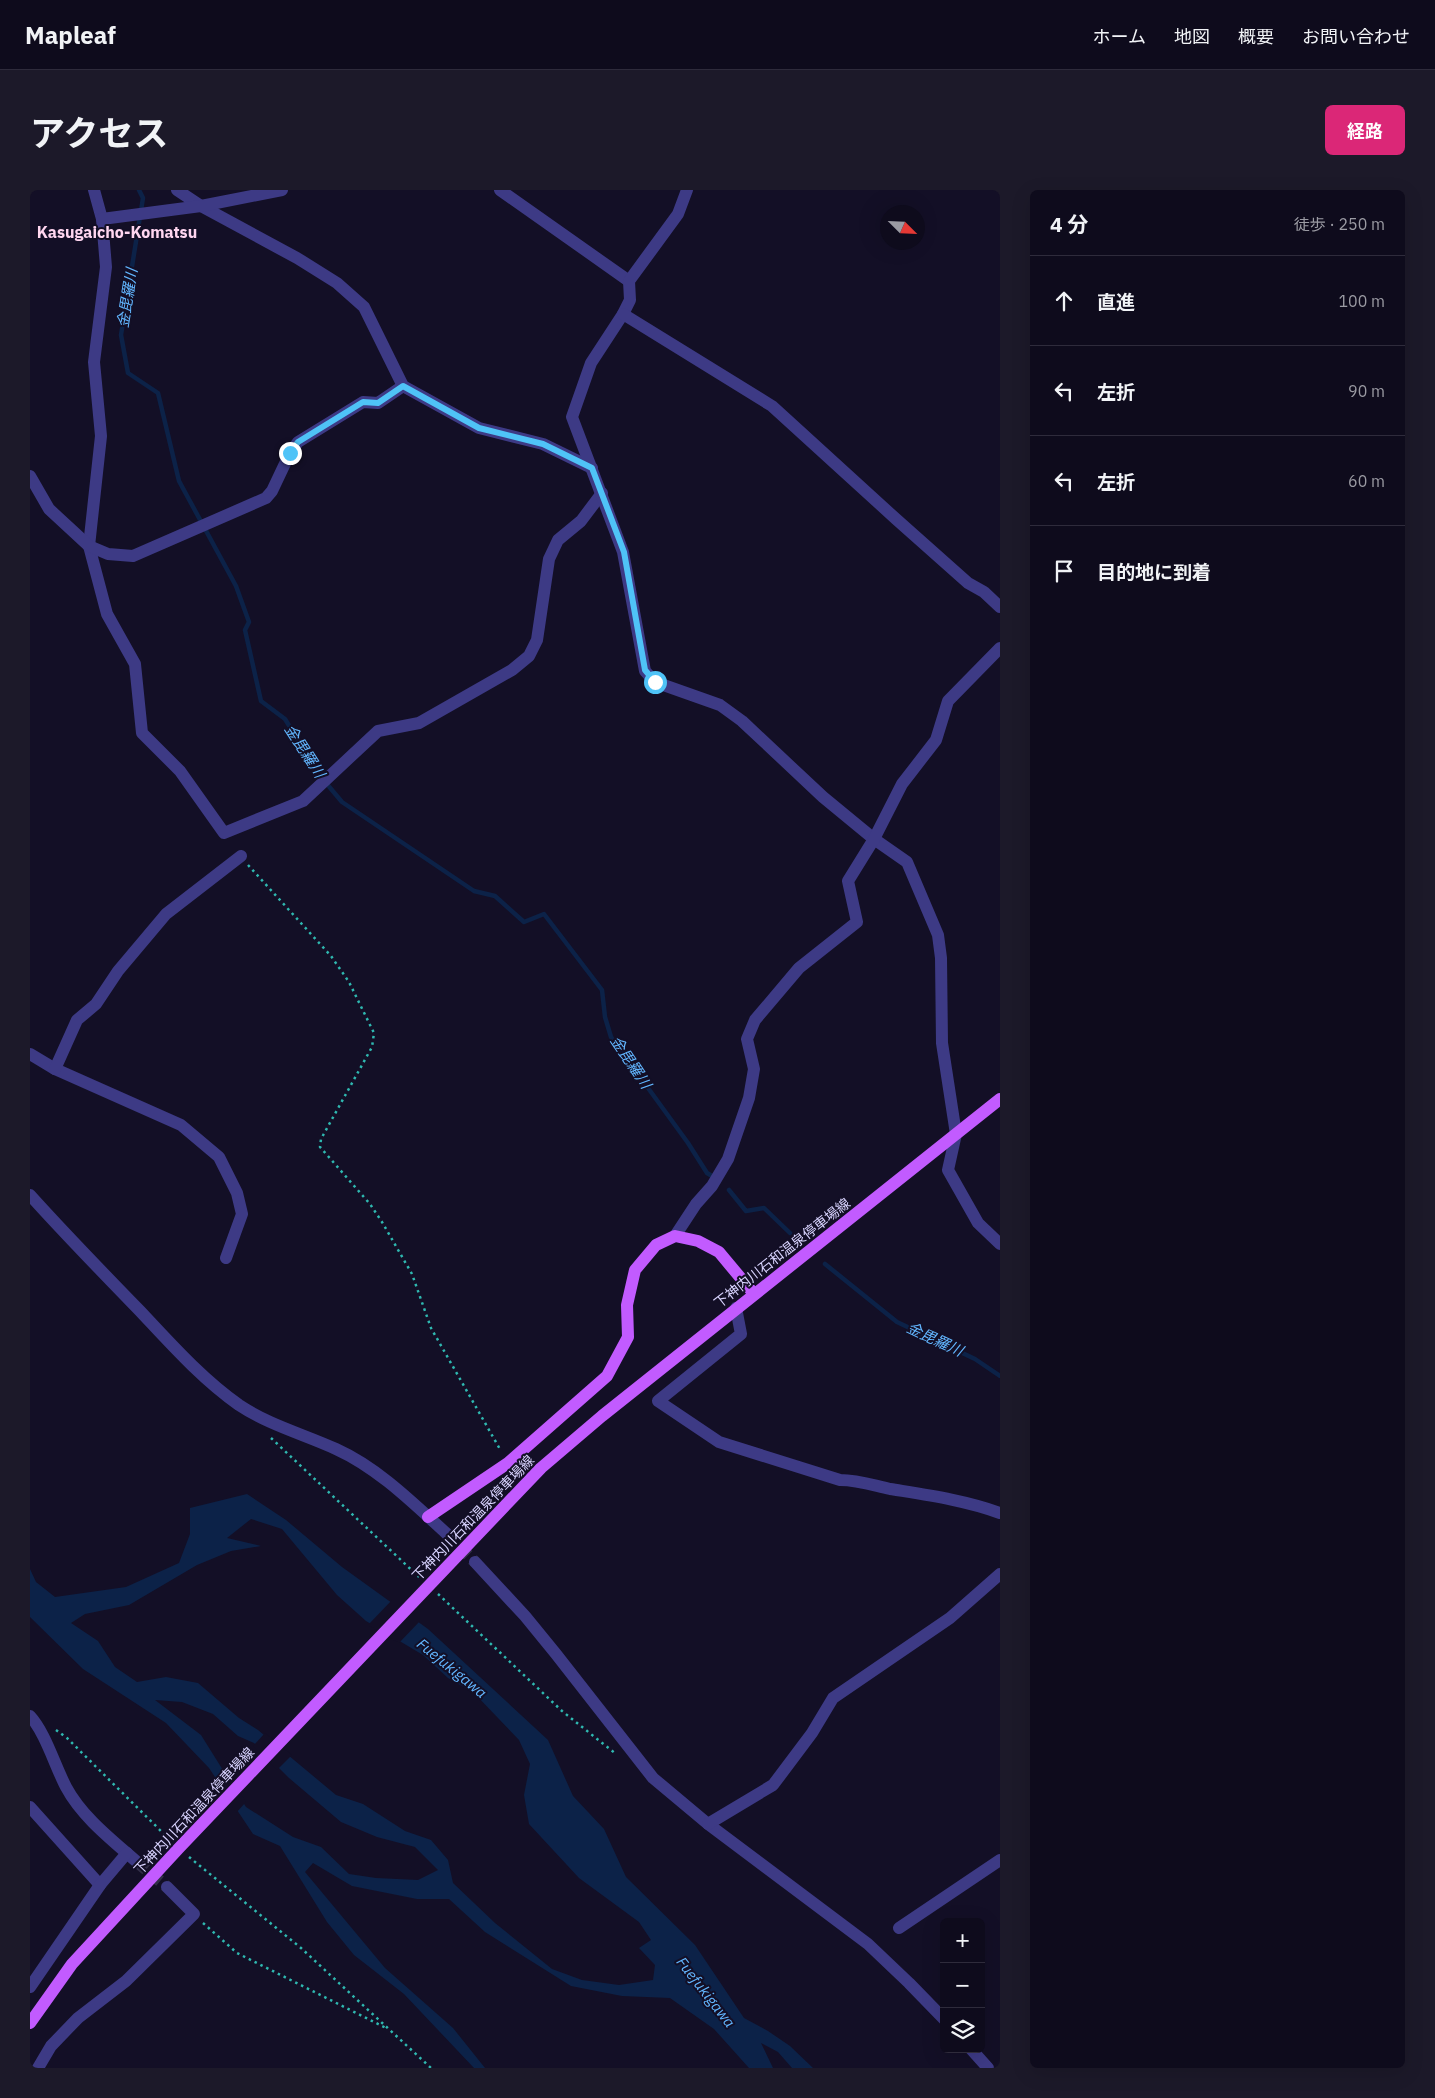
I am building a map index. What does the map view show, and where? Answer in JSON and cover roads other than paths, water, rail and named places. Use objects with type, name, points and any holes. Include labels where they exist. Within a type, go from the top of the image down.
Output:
[{"type":"main road","name":"下神内川石和温泉停車場線","points":[[30,2023],[72,1964],[185,1842],[541,1468],[602,1416],[1000,1098]]},
{"type":"main road","points":[[428,1517],[508,1463],[607,1376],[628,1337],[627,1305],[635,1270],[656,1245],[675,1236],[698,1241],[719,1252],[754,1294]]},
{"type":"street","points":[[94,190],[102,219],[106,267],[94,362],[101,436],[89,546],[107,614],[135,664],[142,733],[180,771],[224,833],[303,801],[378,731],[419,723],[512,670],[529,656],[537,640],[549,559],[558,540],[580,521],[602,493]]},
{"type":"street","points":[[177,190],[201,206],[297,258],[337,283],[364,307],[403,386],[479,428],[543,444],[592,468]]},
{"type":"street","points":[[102,219],[201,206],[282,190]]},
{"type":"street","points":[[500,190],[629,280]]},
{"type":"street","points":[[687,190],[678,214],[629,280],[630,300],[624,314],[591,363],[572,417],[624,552],[645,670],[655,682],[720,705],[742,721],[823,797],[874,839],[907,862],[938,935],[941,958],[942,1043],[956,1134],[948,1170],[978,1223],[1000,1244]]},
{"type":"street","points":[[624,314],[772,406],[925,544],[1000,607]]},
{"type":"street","points":[[30,476],[49,509],[89,546],[108,554],[133,556],[266,498],[272,491],[290,453],[298,442],[363,402],[378,403],[403,386]]},
{"type":"street","points":[[675,1236],[696,1204],[712,1186],[728,1159],[749,1098],[754,1069],[748,1039],[755,1020],[799,968],[857,922],[848,881],[874,839],[902,784],[936,740],[948,700],[1000,648]]},
{"type":"street","points":[[55,1069],[77,1020],[96,1004],[118,971],[166,914],[240,856]]},
{"type":"street","points":[[30,1054],[55,1069],[181,1125],[219,1156],[238,1193],[242,1214],[226,1258]]},
{"type":"street","points":[[30,1195],[168,1341],[216,1387],[240,1405],[270,1423],[336,1449],[358,1461],[379,1476],[446,1534]]},
{"type":"street","points":[[736,1308],[741,1334],[658,1400],[719,1442],[840,1480],[855,1480],[876,1486],[974,1504],[1000,1513]]},
{"type":"street","points":[[475,1562],[525,1616],[653,1778],[708,1824],[868,1944],[940,2015]]},
{"type":"street","points":[[708,1824],[773,1785],[812,1733],[833,1698],[950,1618],[1000,1574]]},
{"type":"street","points":[[30,1716],[67,1789],[99,1828],[137,1862]]},
{"type":"street","points":[[30,1807],[100,1885]]},
{"type":"street","points":[[30,1987],[100,1885],[126,1853]]},
{"type":"street","points":[[899,1928],[1000,1860]]},
{"type":"street","points":[[38,2068],[51,2046],[78,2018],[126,1982],[194,1914],[167,1887]]},
{"type":"street","points":[[975,2053],[988,2068]]},
{"type":"water","name":"Fuefukigawa","points":[[247,1494],[286,1520],[342,1567],[428,1629],[548,1740],[573,1796],[604,1829],[626,1877],[695,1945],[744,2018],[790,2046],[813,2068],[792,2068],[778,2052],[761,2043],[773,2068],[749,2068],[714,2029],[670,1998],[622,1996],[571,1986],[485,1932],[449,1899],[417,1899],[352,1886],[313,1863],[305,1872],[385,1968],[453,2028],[485,2068],[474,2068],[404,1994],[354,1955],[327,1922],[280,1846],[253,1834],[209,1768],[166,1723],[83,1669],[30,1617],[30,1569],[36,1582],[55,1597],[126,1587],[179,1563],[190,1534],[190,1508]],"holes":[[[251,1519],[282,1529],[337,1595],[366,1621],[423,1655],[448,1678],[474,1693],[519,1740],[530,1764],[524,1795],[529,1824],[579,1878],[639,1922],[651,1940],[639,1948],[655,1965],[653,1980],[619,1985],[582,1980],[552,1969],[495,1923],[453,1883],[448,1860],[431,1840],[405,1831],[363,1804],[336,1795],[198,1683],[166,1677],[137,1682],[115,1667],[98,1641],[71,1623],[85,1614],[129,1605],[197,1565],[231,1551],[261,1546],[227,1538]],[[155,1700],[182,1702],[213,1714],[238,1736],[254,1743],[289,1778],[341,1822],[377,1837],[415,1847],[438,1870],[418,1880],[376,1878],[349,1874],[321,1847],[293,1837],[246,1807],[201,1735]]]},
{"type":"waterway","name":"金毘羅川","points":[[139,190],[143,198],[121,335],[128,373],[158,393],[179,481],[236,586],[249,622],[245,630],[261,701],[285,719],[321,777],[342,802],[474,891],[495,896],[524,922],[544,914],[602,990],[605,1017],[611,1037],[688,1143],[707,1173],[712,1176]]},
{"type":"waterway","name":"金毘羅川","points":[[729,1190],[746,1211],[764,1208],[790,1233]]},
{"type":"waterway","name":"金毘羅川","points":[[825,1264],[897,1322],[975,1359],[1000,1376]]},
{"type":"tunnel","points":[[447,1534],[475,1562]]},
{"type":"tunnel","points":[[137,1862],[167,1887]]},
{"type":"district","name":"Kasugaicho-Komatsu","points":[[117,232]]}]
